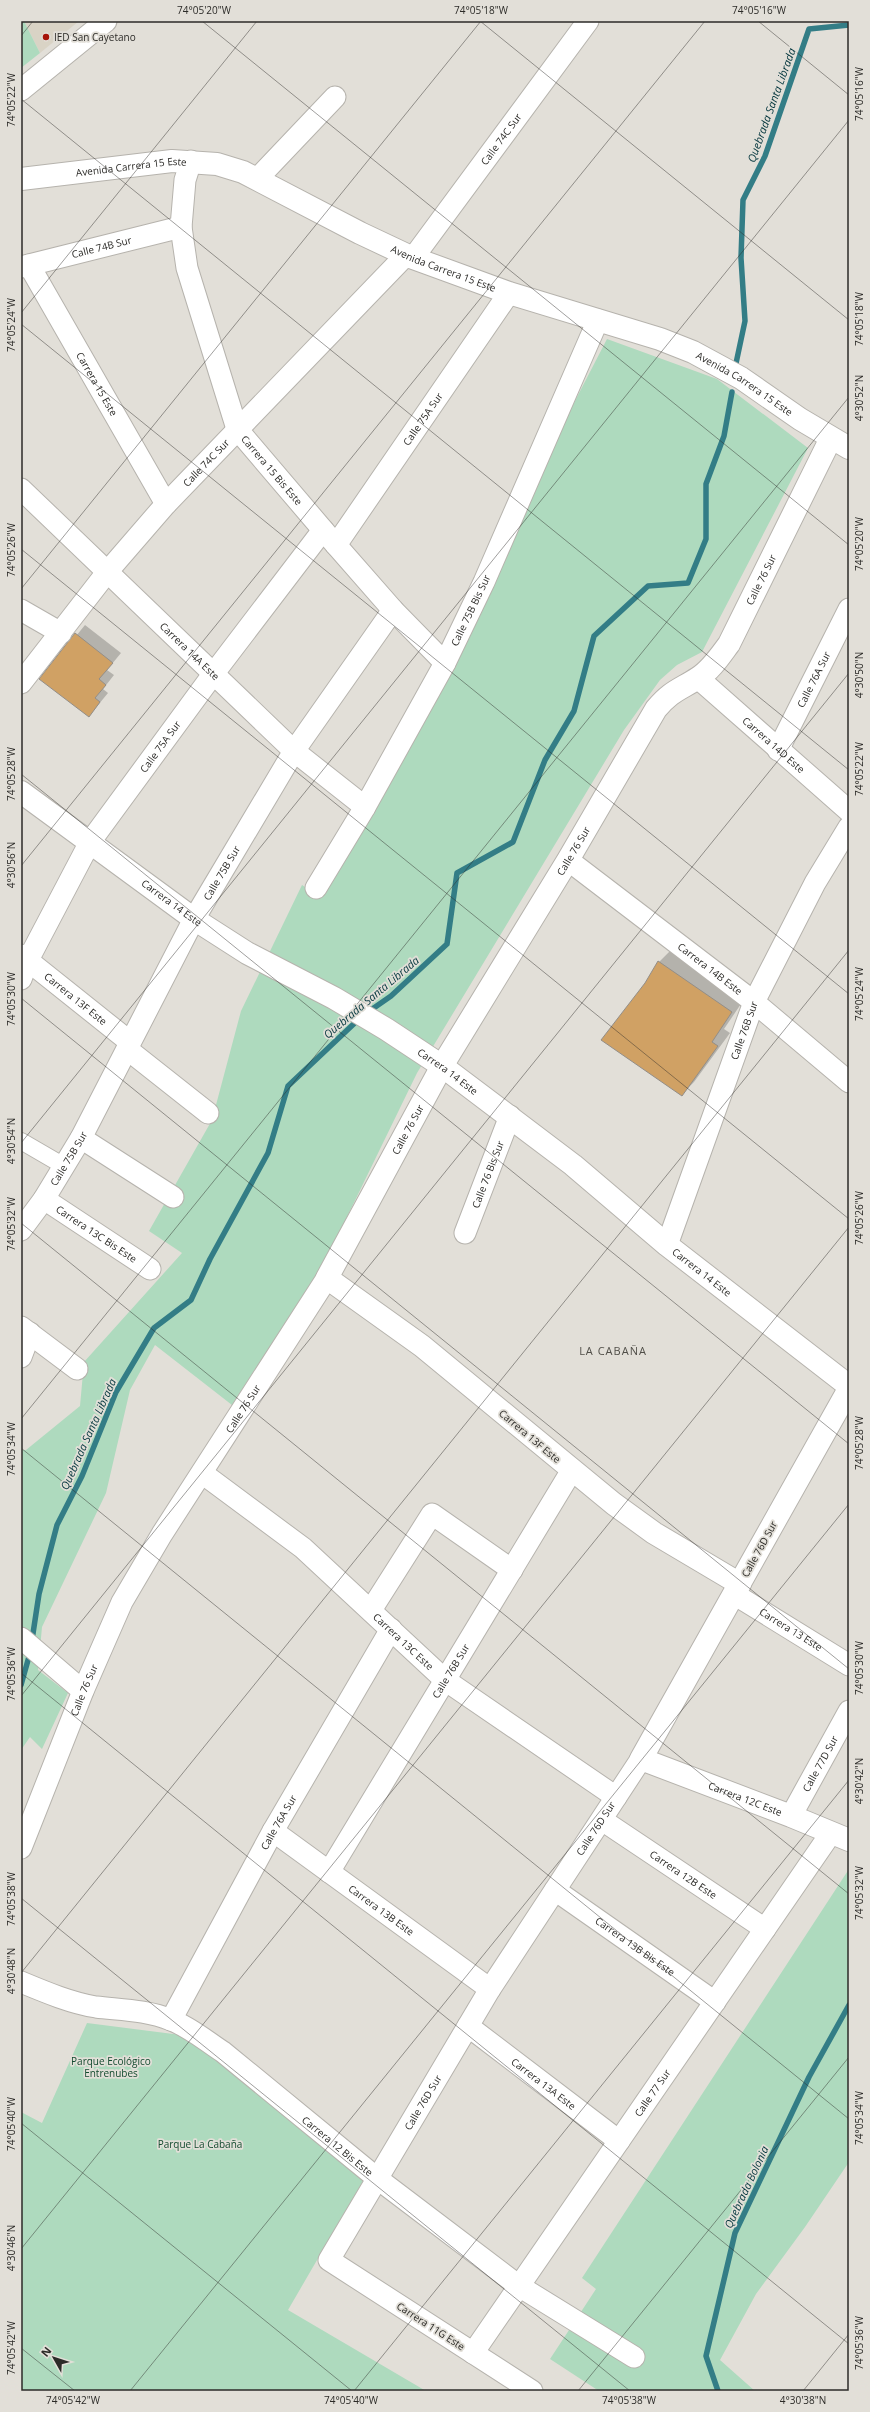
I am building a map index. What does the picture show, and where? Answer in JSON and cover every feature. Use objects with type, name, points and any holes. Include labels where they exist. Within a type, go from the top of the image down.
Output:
[{"type":"street","points":[[21,90],[106,21]]},
{"type":"street","name":"Calle 74C Sur","points":[[21,683],[108,571],[166,504],[237,429],[410,256],[588,21]]},
{"type":"street","points":[[258,178],[335,97]]},
{"type":"street","name":"Avenida Carrera 15 Este","points":[[21,179],[133,165],[191,161],[217,164],[258,178],[360,233],[410,256],[509,292],[668,342],[717,364],[840,443]]},
{"type":"street","name":"Carrera 15 Bis Este","points":[[191,161],[185,180],[182,227],[187,268],[198,310],[237,429],[329,538],[393,610],[445,664]]},
{"type":"street","name":"Calle 74B Sur","points":[[25,266],[182,227]]},
{"type":"street","name":"Carrera 15 Este","points":[[25,266],[166,504]]},
{"type":"street","name":"Calle 75A Sur","points":[[23,964],[90,842],[214,674],[329,538],[509,292]]},
{"type":"street","name":"Calle 75B Bis Sur","points":[[316,888],[365,807],[445,664],[484,582],[598,320]]},
{"type":"street","name":"Calle 76 Sur","points":[[21,1848],[83,1691],[122,1602],[162,1534],[327,1278],[442,1066],[568,860],[656,709],[668,695],[698,678],[715,663],[729,644],[840,443]]},
{"type":"street","name":"Carrera 14A Este","points":[[21,489],[294,751],[365,807]]},
{"type":"street","name":"Calle 76A Sur","points":[[778,750],[849,609]]},
{"type":"street","points":[[21,610],[60,633]]},
{"type":"street","name":"Calle 75B Sur","points":[[21,1230],[44,1199],[80,1138],[194,919],[294,751],[393,610]]},
{"type":"street","name":"Carrera 14D Este","points":[[698,678],[849,811]]},
{"type":"street","name":"Carrera 14 Este","points":[[21,792],[194,919],[247,953],[334,998],[386,1029],[442,1066],[574,1165],[666,1245],[849,1386]]},
{"type":"street","name":"Calle 76B Sur","points":[[666,1245],[754,1002],[815,883],[849,827]]},
{"type":"street","name":"Carrera 14B Este","points":[[568,860],[754,1002],[849,1082]]},
{"type":"street","name":"Carrera 13F Este","points":[[23,964],[129,1046],[208,1113]]},
{"type":"street","name":"Calle 76 Bis Sur","points":[[465,1232],[510,1116]]},
{"type":"street","points":[[80,1138],[172,1197]]},
{"type":"street","points":[[21,1141],[64,1166]]},
{"type":"street","name":"Carrera 13C Bis Este","points":[[44,1199],[150,1269]]},
{"type":"street","name":"Carrera 13F Este","points":[[327,1278],[422,1346],[572,1470],[654,1533],[737,1589]]},
{"type":"street","points":[[21,1358],[25,1330],[77,1369]]},
{"type":"street","name":"Calle 76D Sur","points":[[329,2260],[490,1989],[641,1759],[849,1389]]},
{"type":"street","name":"Calle 76B Sur","points":[[329,1872],[572,1470]]},
{"type":"street","name":"Carrera 13C Este","points":[[202,1472],[304,1548],[445,1680],[616,1797]]},
{"type":"street","points":[[371,1610],[432,1514],[512,1570]]},
{"type":"street","name":"Carrera 13 Este","points":[[737,1589],[849,1665]]},
{"type":"street","name":"Calle 76A Sur","points":[[171,2020],[273,1831],[391,1629]]},
{"type":"street","points":[[21,1638],[83,1691]]},
{"type":"street","name":"Calle 77D Sur","points":[[791,1816],[849,1710]]},
{"type":"street","name":"Carrera 12C Este","points":[[641,1759],[840,1836]]},
{"type":"street","name":"Carrera 12B Este","points":[[602,1820],[765,1929]]},
{"type":"street","name":"Carrera 13B Este","points":[[273,1831],[490,1989]]},
{"type":"street","name":"Calle 77 Sur","points":[[474,2353],[765,1929],[840,1836]]},
{"type":"street","name":"Carrera 13B Bis Este","points":[[555,1890],[715,2002]]},
{"type":"street","name":"Carrera 12 Bis Este","points":[[21,1982],[69,2000],[95,2007],[141,2011],[171,2020],[196,2033],[222,2052],[378,2179],[519,2286],[634,2356]]},
{"type":"street","name":"Carrera 13A Este","points":[[468,2026],[619,2141]]},
{"type":"street","name":"Carrera 11G Este","points":[[329,2260],[532,2391]]},
{"type":"shaded area","name":"IED San Cayetano","points":[[24,21],[79,21],[40,53]]},
{"type":"green space","points":[[21,21],[24,21],[40,53],[21,68]]},
{"type":"green space","points":[[607,339],[717,379],[808,448],[702,652],[677,665],[660,680],[624,730],[417,1073],[327,1258],[232,1405],[155,1345],[130,1390],[106,1493],[42,1627],[38,1670],[68,1693],[42,1749],[30,1737],[21,1750],[21,1450],[26,1450],[80,1406],[84,1362],[182,1253],[149,1231],[212,1120],[241,1011],[302,885],[319,896]]},
{"type":"green space","points":[[849,1869],[849,2162],[805,2227],[756,2294],[720,2360],[755,2391],[599,2391],[550,2359],[596,2289],[582,2278]]},
{"type":"green space","points":[[87,2023],[181,2035],[246,2082],[363,2181],[288,2310],[426,2391],[21,2391],[21,2112],[42,2123]]},
{"type":"building","points":[[75,633],[113,663],[99,679],[106,685],[95,698],[100,702],[89,717],[39,679]]},
{"type":"building","points":[[658,961],[732,1012],[712,1042],[718,1046],[682,1096],[601,1040],[645,983]]},
{"type":"waterway","name":"Quebrada Santa Librada","points":[[735,368],[745,321],[741,258],[743,200],[765,156],[809,29],[849,25]]},
{"type":"waterway","name":"Quebrada Santa Librada","points":[[368,1012],[391,996],[447,944],[457,873],[513,842],[545,760],[574,711],[594,636],[648,586],[688,583],[706,539],[706,484],[724,436],[732,392]]},
{"type":"waterway","name":"Quebrada Santa Librada","points":[[32,1640],[39,1594],[57,1525],[82,1476],[116,1392],[154,1328],[191,1300],[210,1259],[268,1153],[288,1086],[360,1018]]},
{"type":"waterway","name":"Quebrada Santa Librada","points":[[21,1685],[30,1653]]},
{"type":"waterway","name":"Quebrada Bolonia","points":[[718,2391],[706,2356],[735,2233],[809,2077],[849,2005]]},
{"type":"place","name":"IED San Cayetano","points":[[46,37]]},
{"type":"district","name":"LA CABAÑA","points":[[613,1350]]},
{"type":"park label","name":"Parque Ecológico Entrenubes","points":[[111,2066]]},
{"type":"park label","name":"Parque La Cabaña","points":[[200,2144]]}]
